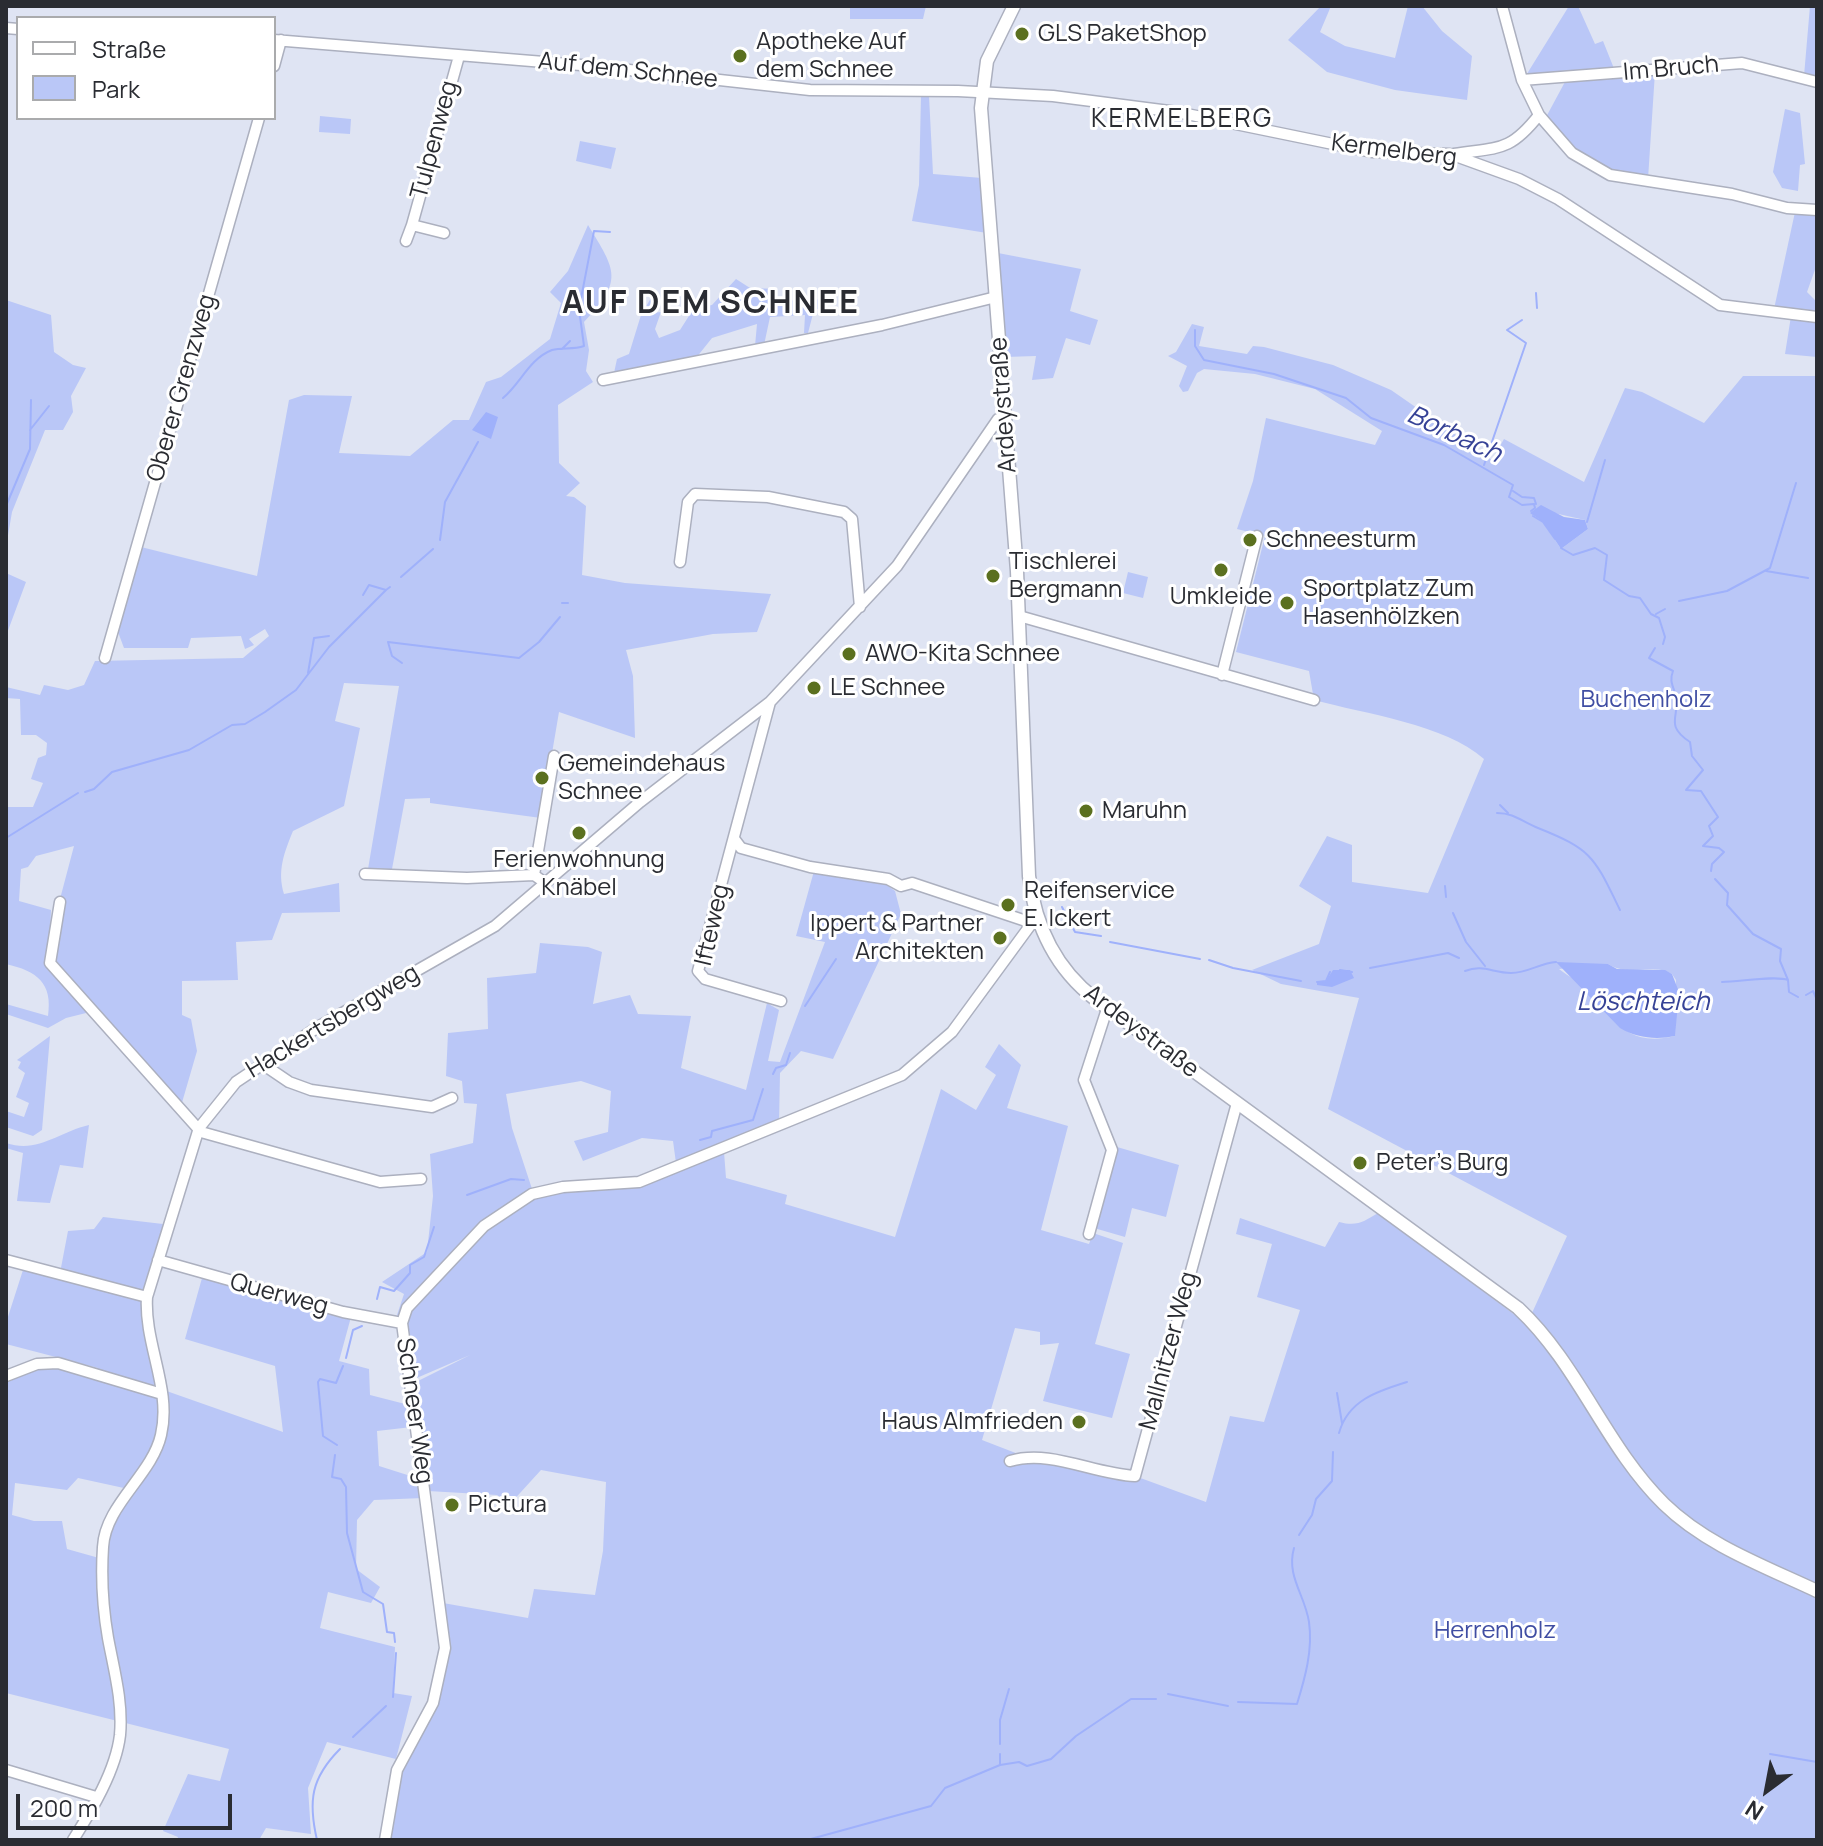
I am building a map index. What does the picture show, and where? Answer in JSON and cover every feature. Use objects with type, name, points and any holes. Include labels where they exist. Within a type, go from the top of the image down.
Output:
[{"type":"main road","name":"Ardeystraße","points":[[1014,6],[989,52],[982,92],[1019,616],[1029,876],[1035,922],[1066,971],[1107,1009],[1518,1308],[1546,1336],[1572,1370],[1638,1474],[1691,1528],[1817,1591]]},
{"type":"street","points":[[1502,6],[1522,80],[1539,115],[1572,153],[1610,175],[1732,194],[1787,208],[1817,210]]},
{"type":"street","name":"Auf dem Schnee","points":[[278,40],[622,69],[810,90],[982,92]]},
{"type":"street","name":"Tulpenweg","points":[[406,241],[459,56]]},
{"type":"street","name":"Im Bruch","points":[[1522,80],[1742,63],[1817,82]]},
{"type":"street","name":"Kermelberg","points":[[982,92],[1053,96],[1177,112],[1372,152],[1450,154],[1519,179],[1558,199],[1630,243],[1717,304],[1817,317]]},
{"type":"street","points":[[1450,154],[1507,146],[1524,134],[1539,115]]},
{"type":"street","name":"Oberer Grenzweg","points":[[105,658],[258,120]]},
{"type":"street","name":"Tulpenweg","points":[[412,225],[444,233]]},
{"type":"street","points":[[603,380],[882,325],[996,297]]},
{"type":"street","name":"Hackertsbergweg","points":[[73,1840],[96,1797],[120,1739],[121,1714],[108,1634],[103,1544],[108,1527],[160,1439],[165,1408],[146,1316],[147,1297],[199,1128],[236,1082],[261,1063],[318,1027],[480,937],[515,912],[544,882],[640,802],[770,702],[912,548],[952,482],[998,419],[1005,418]]},
{"type":"street","points":[[680,562],[688,502],[695,494],[768,497],[844,512],[852,519],[860,607]]},
{"type":"street","points":[[1222,675],[1257,536]]},
{"type":"street","points":[[1019,616],[1314,700]]},
{"type":"street","name":"Hackertsbergweg","points":[[735,840],[770,702]]},
{"type":"street","points":[[534,875],[554,756]]},
{"type":"street","points":[[735,840],[741,848],[810,867],[888,879],[901,886],[912,883],[1035,922]]},
{"type":"street","name":"Ifteweg","points":[[735,840],[698,971],[705,979],[781,1001]]},
{"type":"street","points":[[365,874],[467,878],[534,875],[544,882]]},
{"type":"street","points":[[60,902],[50,963],[201,1132],[380,1182],[421,1179]]},
{"type":"street","name":"Schneer Weg","points":[[385,1840],[397,1770],[433,1703],[445,1648],[402,1323],[407,1308],[484,1226],[532,1194],[563,1187],[639,1182],[902,1075],[952,1032],[1035,922]]},
{"type":"street","points":[[1089,1234],[1112,1150],[1084,1080],[1107,1009]]},
{"type":"street","points":[[261,1063],[289,1082],[311,1090],[432,1107],[452,1098]]},
{"type":"street","name":"Mallnitzer Weg","points":[[1010,1461],[1026,1457],[1046,1458],[1113,1475],[1135,1476],[1237,1103]]},
{"type":"street","points":[[6,1260],[147,1297]]},
{"type":"street","name":"Querweg","points":[[158,1260],[343,1312],[402,1323]]},
{"type":"street","points":[[6,1376],[37,1364],[58,1363],[162,1394]]},
{"type":"street","points":[[6,1770],[96,1797]]},
{"type":"green space","points":[[850,6],[926,6],[923,19],[850,19]]},
{"type":"green space","points":[[1321,6],[1331,6],[1320,32],[1345,46],[1395,58],[1408,6],[1422,6],[1442,31],[1472,56],[1467,100],[1395,90],[1327,72],[1288,40]]},
{"type":"green space","points":[[1569,6],[1578,6],[1595,44],[1603,41],[1615,71],[1525,77]]},
{"type":"green space","points":[[1810,6],[1817,6],[1817,80],[1804,76]]},
{"type":"green space","points":[[1655,72],[1648,179],[1601,167],[1579,153],[1545,119],[1566,80]]},
{"type":"green space","points":[[921,96],[929,96],[933,174],[982,178],[987,233],[912,221],[919,185]]},
{"type":"green space","points":[[1785,109],[1800,113],[1805,164],[1800,165],[1798,191],[1782,188],[1773,172]]},
{"type":"green space","points":[[320,116],[351,119],[350,134],[319,132]]},
{"type":"green space","points":[[580,141],[616,148],[611,169],[576,161]]},
{"type":"green space","points":[[1795,212],[1817,212],[1817,264],[1807,292],[1817,302],[1817,315],[1774,309]]},
{"type":"green space","points":[[588,225],[605,254],[612,275],[605,296],[584,322],[589,350],[586,371],[593,382],[558,405],[559,463],[580,483],[566,496],[574,497],[586,506],[582,575],[625,583],[771,594],[757,632],[713,634],[626,650],[633,676],[635,738],[559,712],[541,818],[430,803],[430,798],[405,799],[392,869],[368,869],[399,686],[344,683],[335,721],[360,728],[344,806],[293,831],[281,870],[284,894],[339,883],[340,912],[282,913],[272,940],[236,942],[238,980],[182,981],[182,1015],[191,1019],[197,1051],[181,1106],[51,963],[60,899],[74,846],[36,856],[28,867],[21,869],[19,901],[51,910],[49,964],[90,1012],[66,1018],[48,1028],[6,1014],[6,1004],[48,1016],[49,1005],[48,995],[40,980],[26,970],[6,964],[6,807],[33,807],[43,783],[31,779],[38,758],[46,755],[47,743],[36,735],[21,735],[20,699],[6,698],[6,687],[40,695],[44,685],[68,690],[84,685],[95,661],[243,658],[269,636],[265,629],[249,639],[254,645],[245,649],[241,636],[191,638],[188,648],[124,648],[118,632],[141,547],[257,576],[289,400],[304,395],[352,396],[339,453],[410,456],[453,420],[469,420],[486,382],[501,377],[550,339],[561,303],[550,292],[568,271]]},
{"type":"green space","points":[[998,253],[1081,269],[1070,311],[1098,320],[1090,345],[1066,338],[1053,378],[1032,380],[1036,356],[1005,357]]},
{"type":"green space","points":[[736,279],[750,288],[777,289],[777,301],[827,299],[824,307],[814,310],[808,333],[804,333],[805,315],[770,317],[764,345],[755,346],[757,324],[712,338],[696,358],[614,373],[617,359],[629,354],[641,315],[651,298],[653,313],[661,312],[655,329],[659,338],[680,330],[694,308],[712,305]]},
{"type":"green space","points":[[6,300],[51,315],[54,352],[73,365],[86,368],[71,396],[73,412],[63,430],[45,430],[12,512],[6,547]]},
{"type":"green space","points":[[1791,316],[1817,319],[1817,357],[1785,354]]},
{"type":"green space","points":[[1192,324],[1204,327],[1199,346],[1247,354],[1253,346],[1264,347],[1333,365],[1391,390],[1492,460],[1504,439],[1584,482],[1625,388],[1642,392],[1704,423],[1743,376],[1815,376],[1817,369],[1817,1840],[389,1840],[400,1772],[436,1703],[443,1603],[528,1618],[534,1589],[595,1595],[603,1551],[606,1482],[541,1470],[510,1504],[497,1495],[428,1491],[414,1383],[470,1355],[412,1380],[404,1321],[397,1315],[404,1294],[382,1282],[427,1252],[433,1196],[430,1154],[473,1143],[477,1104],[464,1103],[462,1081],[446,1076],[448,1033],[488,1029],[487,978],[536,973],[540,943],[588,947],[602,952],[593,1004],[630,995],[638,1014],[691,1016],[681,1068],[746,1090],[767,1003],[779,1010],[768,1061],[780,1062],[825,942],[796,936],[814,871],[884,883],[895,891],[901,914],[833,1059],[801,1051],[780,1073],[779,1124],[676,1163],[673,1141],[642,1138],[583,1161],[574,1141],[608,1132],[611,1091],[581,1081],[506,1094],[512,1128],[534,1195],[640,1186],[724,1152],[726,1178],[787,1195],[785,1204],[895,1237],[941,1089],[976,1110],[996,1075],[985,1067],[999,1044],[1021,1065],[1007,1108],[1068,1126],[1041,1230],[1089,1244],[1093,1233],[1123,1243],[1095,1344],[1130,1354],[1112,1418],[1043,1401],[1059,1343],[1040,1345],[1040,1332],[1015,1328],[982,1440],[1026,1457],[1135,1476],[1206,1502],[1230,1416],[1264,1422],[1300,1310],[1257,1297],[1272,1244],[1236,1234],[1240,1218],[1325,1247],[1339,1222],[1365,1221],[1378,1213],[1527,1324],[1567,1236],[1328,1109],[1359,998],[1281,984],[1252,970],[1319,944],[1331,906],[1299,886],[1327,836],[1352,845],[1352,882],[1428,893],[1484,759],[1468,747],[1427,729],[1314,700],[1309,671],[1236,652],[1265,536],[1237,529],[1253,481],[1266,418],[1375,445],[1382,431],[1315,389],[1255,374],[1204,369],[1197,373],[1188,391],[1183,392],[1179,386],[1187,366],[1168,356],[1176,352]],"holes":[[[1554,513],[1585,520],[1588,529],[1561,549],[1543,522],[1533,515]],[[1608,964],[1615,968],[1656,969],[1672,974],[1676,980],[1675,1036],[1656,1039],[1629,1032],[1579,982],[1559,969]]]},
{"type":"green space","points":[[1128,572],[1148,577],[1143,598],[1123,593]]},
{"type":"green space","points":[[6,573],[26,582],[6,636]]},
{"type":"green space","points":[[50,1036],[42,1130],[33,1136],[6,1127],[6,1111],[24,1117],[29,1103],[16,1097],[25,1073],[18,1068],[21,1062],[17,1060]]},
{"type":"green space","points":[[89,1125],[83,1168],[60,1165],[50,1203],[17,1201],[23,1153],[6,1148],[6,1143],[17,1146],[38,1144]]},
{"type":"green space","points":[[1117,1147],[1179,1165],[1166,1217],[1132,1208],[1125,1237],[1094,1228]]},
{"type":"green space","points":[[103,1217],[163,1224],[144,1293],[60,1273],[68,1231],[94,1229]]},
{"type":"green space","points":[[23,1270],[142,1300],[158,1388],[283,1432],[275,1366],[185,1339],[202,1278],[351,1317],[339,1361],[369,1369],[370,1395],[409,1405],[412,1427],[377,1431],[379,1466],[420,1479],[423,1498],[374,1500],[357,1520],[356,1569],[380,1587],[371,1603],[328,1592],[320,1628],[395,1647],[393,1693],[412,1696],[396,1759],[327,1742],[308,1788],[311,1834],[266,1828],[259,1840],[177,1840],[178,1837],[163,1831],[188,1774],[220,1781],[229,1749],[6,1693],[6,1383],[47,1363],[98,1368],[6,1344],[6,1323]],"holes":[[[78,1478],[133,1490],[110,1528],[99,1558],[67,1549],[62,1521],[34,1521],[12,1515],[15,1483],[67,1490]]]},
{"type":"water","points":[[486,412],[498,417],[491,439],[472,430]]},
{"type":"water","points":[[1541,505],[1564,517],[1585,520],[1588,529],[1561,549],[1543,522],[1530,513]]},
{"type":"water","name":"Löschteich","points":[[1556,962],[1608,964],[1617,969],[1665,970],[1672,974],[1679,992],[1675,1036],[1647,1037],[1620,1028]]},
{"type":"water","points":[[1333,970],[1350,970],[1354,978],[1332,987],[1317,985],[1317,982],[1326,981]]},
{"type":"waterway","points":[[503,398],[544,354],[556,349],[584,346],[579,309],[594,231],[610,232]]},
{"type":"waterway","points":[[1536,293],[1537,308]]},
{"type":"waterway","points":[[766,310],[770,303]]},
{"type":"waterway","points":[[1484,465],[1526,343],[1507,330],[1522,320]]},
{"type":"waterway","name":"Borbach","points":[[1195,330],[1195,346],[1204,360],[1274,374],[1346,398],[1371,418],[1444,445],[1513,485],[1509,497],[1522,505],[1534,504],[1535,508],[1531,511]]},
{"type":"waterway","points":[[562,349],[570,341]]},
{"type":"waterway","points":[[6,506],[30,449],[31,400]]},
{"type":"waterway","points":[[30,430],[49,406]]},
{"type":"waterway","points":[[440,540],[445,502],[478,442]]},
{"type":"waterway","points":[[1587,522],[1605,460]]},
{"type":"waterway","points":[[1679,601],[1727,591],[1770,568],[1796,483]]},
{"type":"waterway","points":[[1513,491],[1522,497],[1534,498],[1536,504]]},
{"type":"waterway","name":"Borbach","points":[[1533,516],[1543,522],[1555,539]]},
{"type":"waterway","name":"Borbach","points":[[1561,548],[1573,555],[1595,548],[1607,555],[1604,580],[1629,596],[1640,598],[1651,614],[1659,618],[1665,637],[1663,644]]},
{"type":"waterway","points":[[401,577],[433,549]]},
{"type":"waterway","points":[[1766,571],[1808,578]]},
{"type":"waterway","points":[[363,595],[369,585],[386,590],[390,587]]},
{"type":"waterway","points":[[85,792],[94,789],[112,772],[189,750],[232,725],[245,724],[265,712],[296,690],[329,647],[386,590]]},
{"type":"waterway","points":[[562,603],[568,603]]},
{"type":"waterway","points":[[1656,614],[1665,609]]},
{"type":"waterway","points":[[402,663],[392,656],[388,642],[519,658],[539,642],[560,617]]},
{"type":"waterway","points":[[308,673],[314,638],[329,636]]},
{"type":"waterway","name":"Borbach","points":[[1655,648],[1649,658],[1673,671],[1671,681],[1677,703],[1675,726],[1690,742],[1692,756],[1703,770],[1686,790],[1701,791],[1718,817],[1709,826],[1713,836],[1703,846],[1719,848],[1724,852],[1712,864],[1711,871]]},
{"type":"waterway","points":[[6,838],[78,793]]},
{"type":"waterway","points":[[1500,805],[1508,813]]},
{"type":"waterway","points":[[1497,813],[1514,816],[1570,843],[1590,857],[1620,910]]},
{"type":"waterway","name":"Borbach","points":[[1715,879],[1728,893],[1727,905],[1753,934],[1781,949],[1780,961],[1788,980]]},
{"type":"waterway","points":[[1445,886],[1446,897]]},
{"type":"waterway","name":"Borbach","points":[[1062,907],[1075,932],[1101,936]]},
{"type":"waterway","points":[[1453,913],[1466,942],[1485,966]]},
{"type":"waterway","name":"Borbach","points":[[1110,942],[1200,959]]},
{"type":"waterway","name":"Borbach","points":[[1370,968],[1448,953],[1459,958]]},
{"type":"waterway","points":[[805,1006],[836,959]]},
{"type":"waterway","name":"Borbach","points":[[1209,960],[1233,968],[1301,981]]},
{"type":"waterway","name":"Borbach","points":[[1465,971],[1477,968],[1517,973],[1556,962]]},
{"type":"waterway","name":"Borbach","points":[[1340,970],[1352,972]]},
{"type":"waterway","name":"Borbach","points":[[1317,982],[1326,981],[1330,972]]},
{"type":"waterway","name":"Borbach","points":[[1722,982],[1766,978],[1788,980],[1789,992],[1798,997]]},
{"type":"waterway","name":"Borbach","points":[[1806,995],[1813,991],[1817,1000]]},
{"type":"waterway","points":[[773,1074],[776,1068],[786,1065],[790,1053]]},
{"type":"waterway","points":[[700,1140],[711,1137],[712,1131],[753,1120],[763,1089]]},
{"type":"waterway","points":[[467,1195],[511,1179],[524,1180]]},
{"type":"waterway","points":[[377,1299],[380,1287],[394,1291],[410,1273],[410,1265],[424,1257],[434,1227]]},
{"type":"waterway","points":[[346,1358],[353,1330],[362,1326]]},
{"type":"waterway","points":[[337,1445],[323,1436],[318,1382],[320,1379],[336,1383],[343,1366]]},
{"type":"waterway","points":[[1339,1433],[1349,1412],[1366,1398],[1407,1382]]},
{"type":"waterway","points":[[1337,1393],[1342,1423]]},
{"type":"waterway","points":[[1299,1535],[1312,1515],[1316,1499],[1332,1481],[1333,1452]]},
{"type":"waterway","points":[[335,1455],[332,1477],[341,1479],[346,1487],[347,1533],[363,1592],[383,1604],[387,1632],[394,1633],[395,1642]]},
{"type":"waterway","points":[[1238,1702],[1297,1704],[1308,1664],[1310,1632],[1307,1612],[1292,1568],[1294,1548]]},
{"type":"waterway","points":[[393,1697],[396,1653]]},
{"type":"waterway","points":[[1000,1744],[1000,1720],[1009,1689]]},
{"type":"waterway","points":[[1168,1694],[1228,1706]]},
{"type":"waterway","points":[[807,1840],[931,1806],[945,1788],[1000,1765],[1019,1762],[1027,1766],[1051,1759],[1076,1736],[1131,1699],[1156,1699]]},
{"type":"waterway","points":[[353,1737],[386,1706]]},
{"type":"waterway","points":[[317,1840],[314,1791],[323,1770],[340,1749]]},
{"type":"waterway","points":[[1000,1754],[1000,1764]]},
{"type":"waterway","points":[[1770,1754],[1817,1762]]},
{"type":"place","name":"GLS PaketShop","points":[[1022,34]]},
{"type":"place","name":"Apotheke Auf dem Schnee","points":[[740,56]]},
{"type":"place","name":"Schneesturm","points":[[1250,540]]},
{"type":"place","name":"Umkleide","points":[[1221,570]]},
{"type":"place","name":"Tischlerei Bergmann","points":[[993,576]]},
{"type":"place","name":"Sportplatz Zum Hasenhölzken","points":[[1287,603]]},
{"type":"place","name":"AWO-Kita Schnee","points":[[849,654]]},
{"type":"place","name":"LE Schnee","points":[[814,688]]},
{"type":"place","name":"Gemeindehaus Schnee","points":[[542,778]]},
{"type":"place","name":"Maruhn","points":[[1086,811]]},
{"type":"place","name":"Ferienwohnung Knäbel","points":[[579,833]]},
{"type":"place","name":"Reifenservice E. Ickert","points":[[1008,905]]},
{"type":"place","name":"Ippert & Partner Architekten","points":[[1000,938]]},
{"type":"place","name":"Peter’s Burg","points":[[1360,1163]]},
{"type":"place","name":"Haus Almfrieden","points":[[1079,1422]]},
{"type":"place","name":"Pictura","points":[[452,1505]]},
{"type":"district","name":"KERMELBERG","points":[[1182,120]]},
{"type":"district","name":"AUF DEM SCHNEE","points":[[711,304]]},
{"type":"park label","name":"Buchenholz","points":[[1646,700]]},
{"type":"park label","name":"Herrenholz","points":[[1495,1631]]}]
